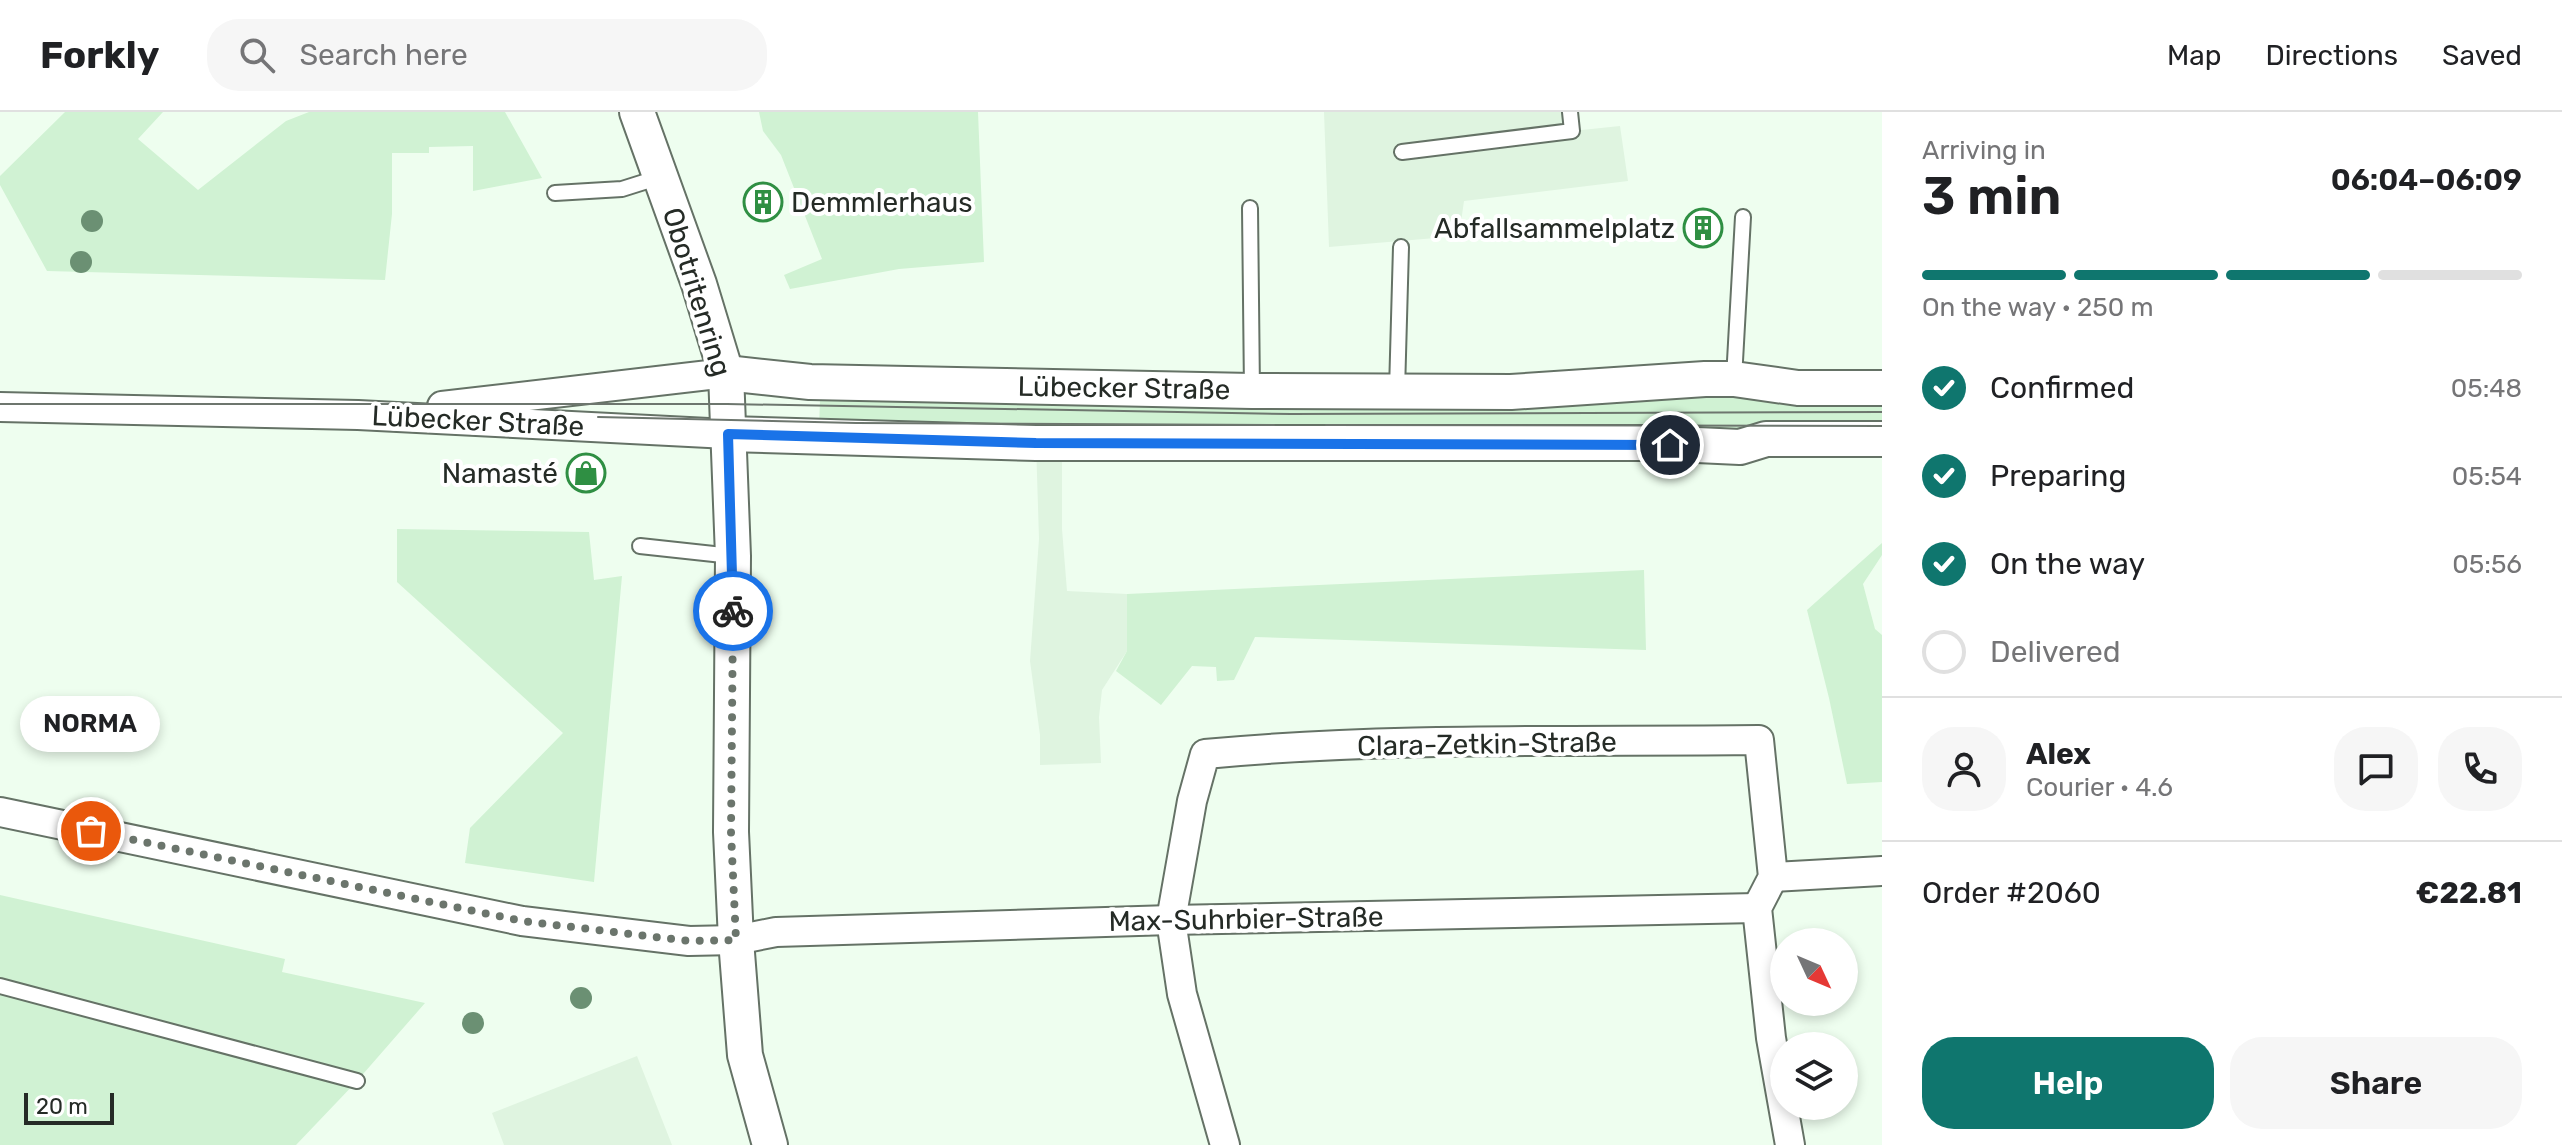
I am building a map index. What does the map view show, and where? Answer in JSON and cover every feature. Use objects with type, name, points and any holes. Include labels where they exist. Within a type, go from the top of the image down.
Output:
[{"type":"street","name":"Obotritenring","points":[[637,112],[699,284],[726,373],[733,556],[731,832],[736,940],[745,1055],[770,1145]]},
{"type":"street","name":"Lübecker Straße","points":[[358,415],[726,373],[810,382],[1252,391],[1511,392],[1640,382],[1734,379],[1798,388],[1882,388]]},
{"type":"street","points":[[0,407],[358,415]]},
{"type":"street","name":"Lübecker Straße","points":[[358,415],[728,434],[1036,443],[1654,443],[1740,447],[1766,439],[1882,439]]},
{"type":"street","name":"Clara-Zetkin-Straße","points":[[1225,1145],[1182,994],[1171,920],[1192,801],[1205,754],[1258,749],[1416,744],[1759,740],[1773,877]]},
{"type":"street","name":"Max-Suhrbier-Straße","points":[[0,812],[522,921],[689,941],[736,940],[776,932],[1757,908]]},
{"type":"street","points":[[1790,1145],[1771,1038],[1757,908],[1773,877],[1882,871]]},
{"type":"lane","points":[[1402,152],[1572,131],[1570,112]]},
{"type":"lane","points":[[555,193],[622,189],[660,177]]},
{"type":"lane","points":[[1250,208],[1252,391]]},
{"type":"lane","points":[[1734,379],[1743,217]]},
{"type":"lane","points":[[1397,392],[1401,247]]},
{"type":"lane","points":[[640,546],[733,556]]},
{"type":"lane","points":[[0,986],[357,1081]]},
{"type":"shaded area","points":[[65,112],[163,112],[138,139],[198,190],[286,121],[309,112],[505,112],[542,178],[473,191],[473,146],[429,147],[429,153],[392,153],[392,214],[385,280],[47,271],[0,185],[0,176]]},
{"type":"shaded area","points":[[759,112],[978,112],[984,262],[899,269],[790,289],[784,275],[822,259],[781,155],[763,131]]},
{"type":"shaded area","points":[[1324,112],[1570,112],[1572,131],[1620,126],[1628,181],[1464,201],[1459,236],[1329,247]]},
{"type":"shaded area","points":[[1722,393],[1882,403],[1882,439],[819,428],[820,400],[1506,405],[1616,403],[1664,395]]},
{"type":"shaded area","points":[[1036,443],[1062,443],[1062,529],[1067,591],[1127,594],[1127,651],[1102,690],[1099,717],[1101,763],[1040,765],[1040,735],[1030,661],[1039,539]]},
{"type":"shaded area","points":[[397,529],[589,532],[594,580],[622,576],[594,882],[465,863],[470,828],[563,733],[397,582]]},
{"type":"shaded area","points":[[1882,543],[1882,555],[1863,584],[1875,629],[1882,635],[1882,782],[1847,784],[1807,610]]},
{"type":"shaded area","points":[[1644,570],[1646,650],[1255,637],[1234,680],[1217,681],[1216,667],[1192,666],[1161,705],[1116,671],[1127,651],[1127,594]]},
{"type":"shaded area","points":[[0,895],[285,959],[282,972],[425,1003],[296,1145],[0,1145]]},
{"type":"shaded area","points":[[637,1056],[672,1145],[504,1145],[492,1113]]},
{"type":"tram line","points":[[0,404],[727,404],[1291,414],[1882,412]]},
{"type":"tram line","points":[[598,417],[856,423],[1274,425]]},
{"type":"tram line","points":[[1326,425],[1882,426]]},
{"type":"way so far","points":[[91,831],[522,921],[689,941],[736,940],[731,832],[733,611]]},
{"type":"place","name":"Demmlerhaus","points":[[763,202]]},
{"type":"place","name":"Abfallsammelplatz","points":[[1703,228]]},
{"type":"place","name":"Namasté","points":[[586,473]]},
{"type":"place","name":"NORMA","points":[[91,831]]},
{"type":"route","points":[[733,611],[728,434],[1036,443],[1670,445]]}]
